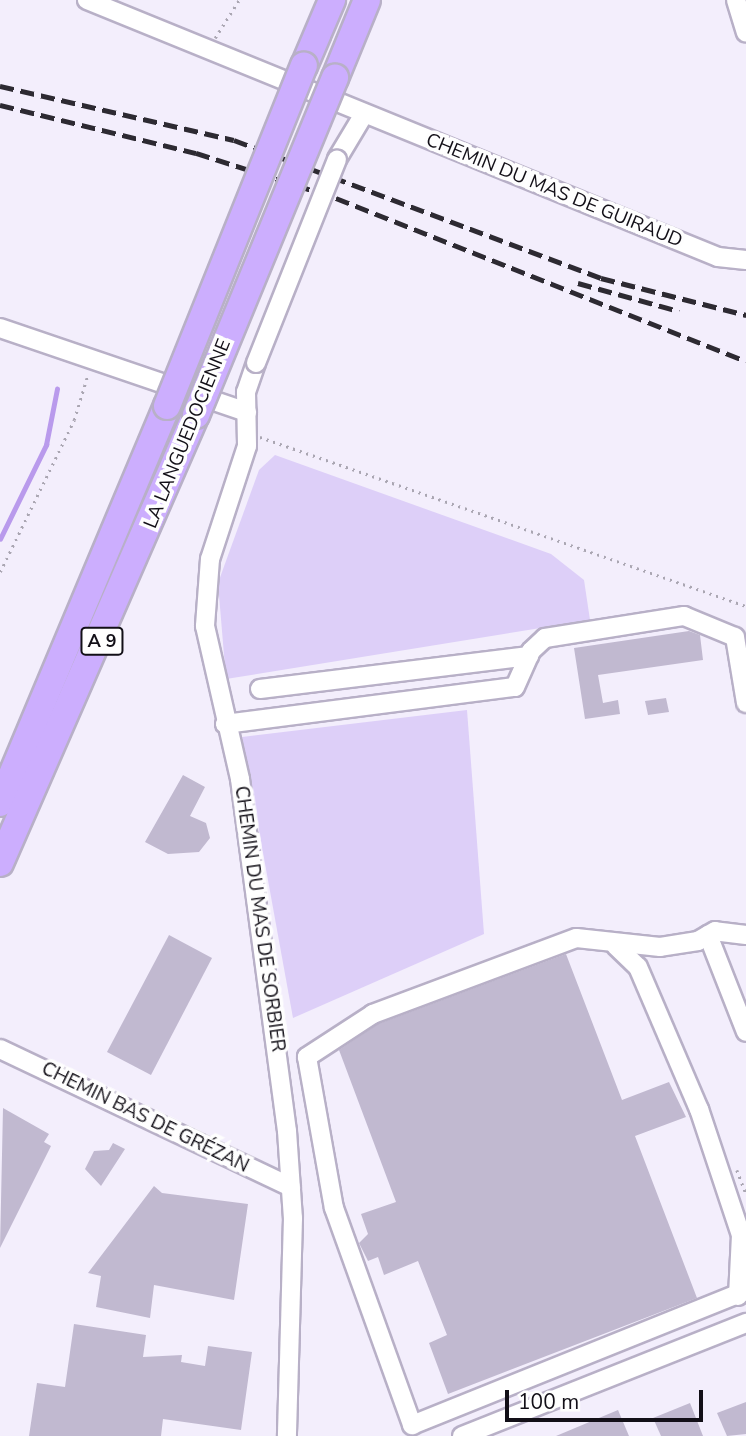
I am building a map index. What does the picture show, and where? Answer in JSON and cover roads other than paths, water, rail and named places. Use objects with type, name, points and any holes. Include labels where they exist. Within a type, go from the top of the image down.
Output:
[{"type":"highway","name":"LA LANGUEDOCIENNE","points":[[0,803],[167,406],[332,0]]},
{"type":"highway","name":"LA LANGUEDOCIENNE","points":[[0,863],[196,415],[366,0]]},
{"type":"street","name":"CHEMIN DU MAS DE GUIRAUD","points":[[87,0],[718,257],[746,260]]},
{"type":"street","points":[[736,0],[746,33]]},
{"type":"street","name":"CHEMIN DU MAS DE SORBIER","points":[[286,1436],[291,1187],[250,846],[208,652],[206,583],[248,435],[247,412],[256,363],[337,159],[364,114]]},
{"type":"street","points":[[0,328],[247,412]]},
{"type":"street","points":[[225,724],[515,687],[529,656],[545,638],[684,616],[734,637],[746,703]]},
{"type":"street","points":[[260,689],[529,656]]},
{"type":"street","points":[[616,946],[638,967],[699,1109],[741,1235],[742,1294],[440,1417],[412,1425],[334,1208],[307,1056],[373,1014],[576,938],[616,946],[660,947],[708,935],[746,935]]},
{"type":"street","points":[[708,935],[746,1032]]},
{"type":"street","name":"CHEMIN BAS DE GRÉZAN","points":[[0,1049],[291,1187]]},
{"type":"street","points":[[462,1436],[489,1431],[746,1323]]},
{"type":"waterway","points":[[0,539],[46,445],[57,389]]},
{"type":"railway","points":[[0,86],[234,140],[601,278],[746,315]]},
{"type":"railway","points":[[0,105],[196,153],[336,198],[746,361]]},
{"type":"railway","points":[[578,283],[679,311]]}]
